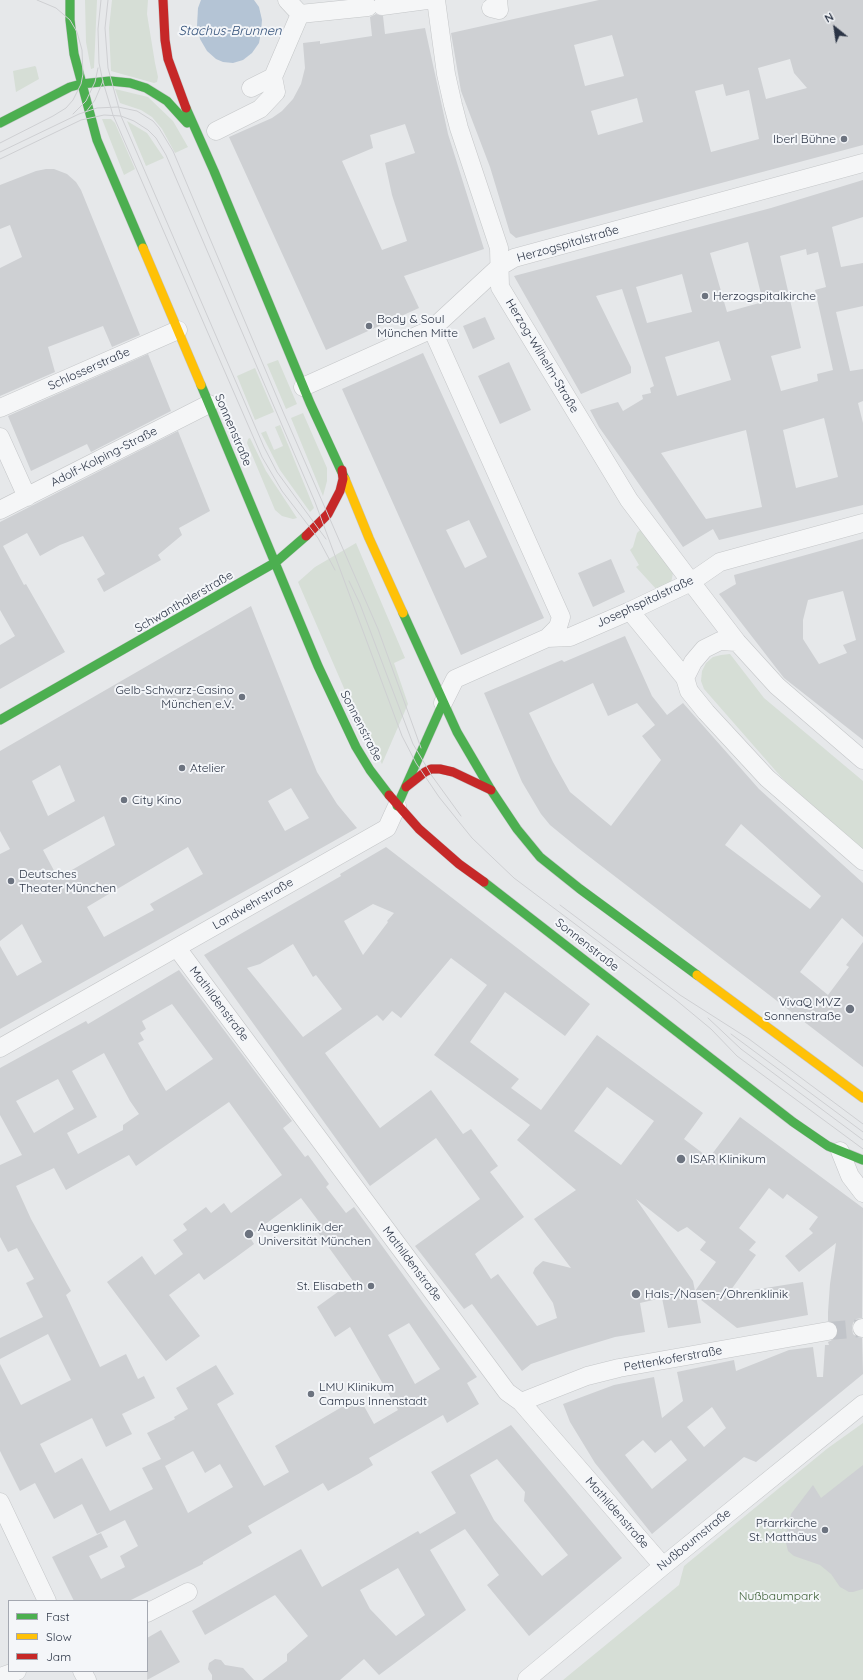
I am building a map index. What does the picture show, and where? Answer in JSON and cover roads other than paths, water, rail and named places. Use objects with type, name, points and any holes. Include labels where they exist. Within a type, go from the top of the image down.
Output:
[{"type":"main road","name":"Sonnenstraße","points":[[70,0],[72,40],[94,130],[103,155],[276,562],[318,666],[356,747],[370,770],[397,806],[419,829],[459,864],[504,896],[753,1092],[820,1141],[863,1160]]},
{"type":"main road","points":[[163,0],[168,59],[198,138],[214,171],[303,387],[342,470],[372,545],[443,703],[465,746],[491,790],[517,829],[540,857],[580,889],[863,1098]]},
{"type":"main road","points":[[0,123],[58,92],[82,84],[123,82],[146,88],[167,101],[184,119],[198,138]]},
{"type":"main road","name":"Schwanthalerstraße","points":[[0,720],[276,562],[312,531],[328,514],[340,491],[342,470]]},
{"type":"main road","name":"Landwehrstraße","points":[[397,806],[443,703]]},
{"type":"main road","points":[[405,788],[425,772],[431,769],[440,769],[452,772],[491,790]]},
{"type":"street","points":[[287,0],[300,14]]},
{"type":"street","points":[[300,14],[427,0]]},
{"type":"street","name":"Herzog-Wilhelm-Straße","points":[[436,0],[446,74],[459,128],[499,248],[498,267],[500,287],[629,500],[737,642],[777,686],[863,760]]},
{"type":"street","points":[[251,88],[270,78],[300,14]]},
{"type":"street","points":[[216,131],[260,109],[276,92],[270,78]]},
{"type":"street","name":"Herzogspitalstraße","points":[[303,387],[333,372],[432,329],[498,267],[514,258],[863,163]]},
{"type":"street","points":[[432,329],[561,617],[558,627],[548,638]]},
{"type":"street","name":"Schlosserstraße","points":[[0,408],[178,330]]},
{"type":"street","name":"Adolf-Kolping-Straße","points":[[0,510],[209,404]]},
{"type":"street","points":[[0,437],[27,497]]},
{"type":"street","name":"Josephspitalstraße","points":[[443,703],[455,679],[548,638],[570,637],[630,611],[691,582],[720,562],[863,523]]},
{"type":"street","points":[[630,611],[684,678],[689,691],[706,712],[767,778],[863,861]]},
{"type":"street","points":[[684,678],[693,662],[704,649],[720,641],[737,642]]},
{"type":"street","name":"Landwehrstraße","points":[[0,1048],[387,828],[397,806]]},
{"type":"street","name":"Mathildenstraße","points":[[177,948],[507,1392],[521,1402],[662,1566]]},
{"type":"street","points":[[840,1151],[850,1176],[863,1193]]},
{"type":"street","name":"Pettenkoferstraße","points":[[521,1402],[587,1376],[612,1370],[828,1331]]},
{"type":"street","name":"Nußbaumstraße","points":[[527,1679],[662,1566],[863,1404]]},
{"type":"street","points":[[0,1502],[47,1600]]},
{"type":"street","points":[[148,1612],[188,1592]]},
{"type":"street","points":[[0,1677],[14,1672]]},
{"type":"water","name":"Stachus-Brunnen","points":[[201,0],[254,0],[259,7],[262,20],[259,43],[252,53],[243,60],[233,63],[223,62],[216,59],[207,51],[200,39],[197,26],[198,8]]},
{"type":"tunnel","points":[[828,1331],[862,1328]]},
{"type":"tram line","points":[[0,143],[66,108],[73,100],[81,84],[83,74],[82,50],[77,32],[70,20],[56,8],[37,0]]},
{"type":"tram line","points":[[101,0],[98,29],[99,63],[113,115],[262,457],[282,491],[318,538],[335,570]]},
{"type":"tram line","points":[[108,0],[105,28],[108,68],[121,116],[264,447],[277,472],[326,539]]},
{"type":"tram line","points":[[73,114],[86,101],[95,82],[98,68]]},
{"type":"tram line","points":[[86,112],[95,100],[103,81]]},
{"type":"tram line","points":[[0,152],[79,114],[97,108],[118,107],[137,111],[153,121],[159,128],[173,151],[284,414],[378,629],[421,748]]},
{"type":"tram line","points":[[0,159],[81,120],[104,115],[121,116],[134,121],[148,130],[156,138],[166,155],[315,502],[402,736],[416,763],[439,797],[472,838],[514,878],[676,1000],[711,1029],[737,1056],[863,1149]]},
{"type":"tram line","points":[[349,581],[360,604],[413,744],[432,776],[461,816]]},
{"type":"tram line","points":[[560,905],[680,995],[749,1039],[863,1124]]},
{"type":"tram line","points":[[708,1018],[741,1049],[863,1140]]},
{"type":"tram line","points":[[731,1034],[863,1132]]},
{"type":"place","name":"Iberl Bühne","points":[[844,139]]},
{"type":"place","name":"Herzogspitalkirche","points":[[705,296]]},
{"type":"place","name":"Body & Soul München Mitte","points":[[369,326]]},
{"type":"place","name":"Gelb-Schwarz-Casino München e.V.","points":[[242,697]]},
{"type":"place","name":"Atelier","points":[[182,768]]},
{"type":"place","name":"City Kino","points":[[124,800]]},
{"type":"place","name":"Deutsches Theater München","points":[[11,881]]},
{"type":"place","name":"VivaQ MVZ Sonnenstraße","points":[[850,1009]]},
{"type":"place","name":"ISAR Klinikum","points":[[681,1159]]},
{"type":"place","name":"Augenklinik der Universität München","points":[[249,1234]]},
{"type":"place","name":"St. Elisabeth","points":[[371,1286]]},
{"type":"place","name":"Hals-/Nasen-/Ohrenklinik","points":[[636,1294]]},
{"type":"place","name":"LMU Klinikum Campus Innenstadt","points":[[311,1394]]},
{"type":"place","name":"Pfarrkirche St. Matthäus","points":[[825,1530]]},
{"type":"park label","name":"Nußbaumpark","points":[[779,1596]]}]
